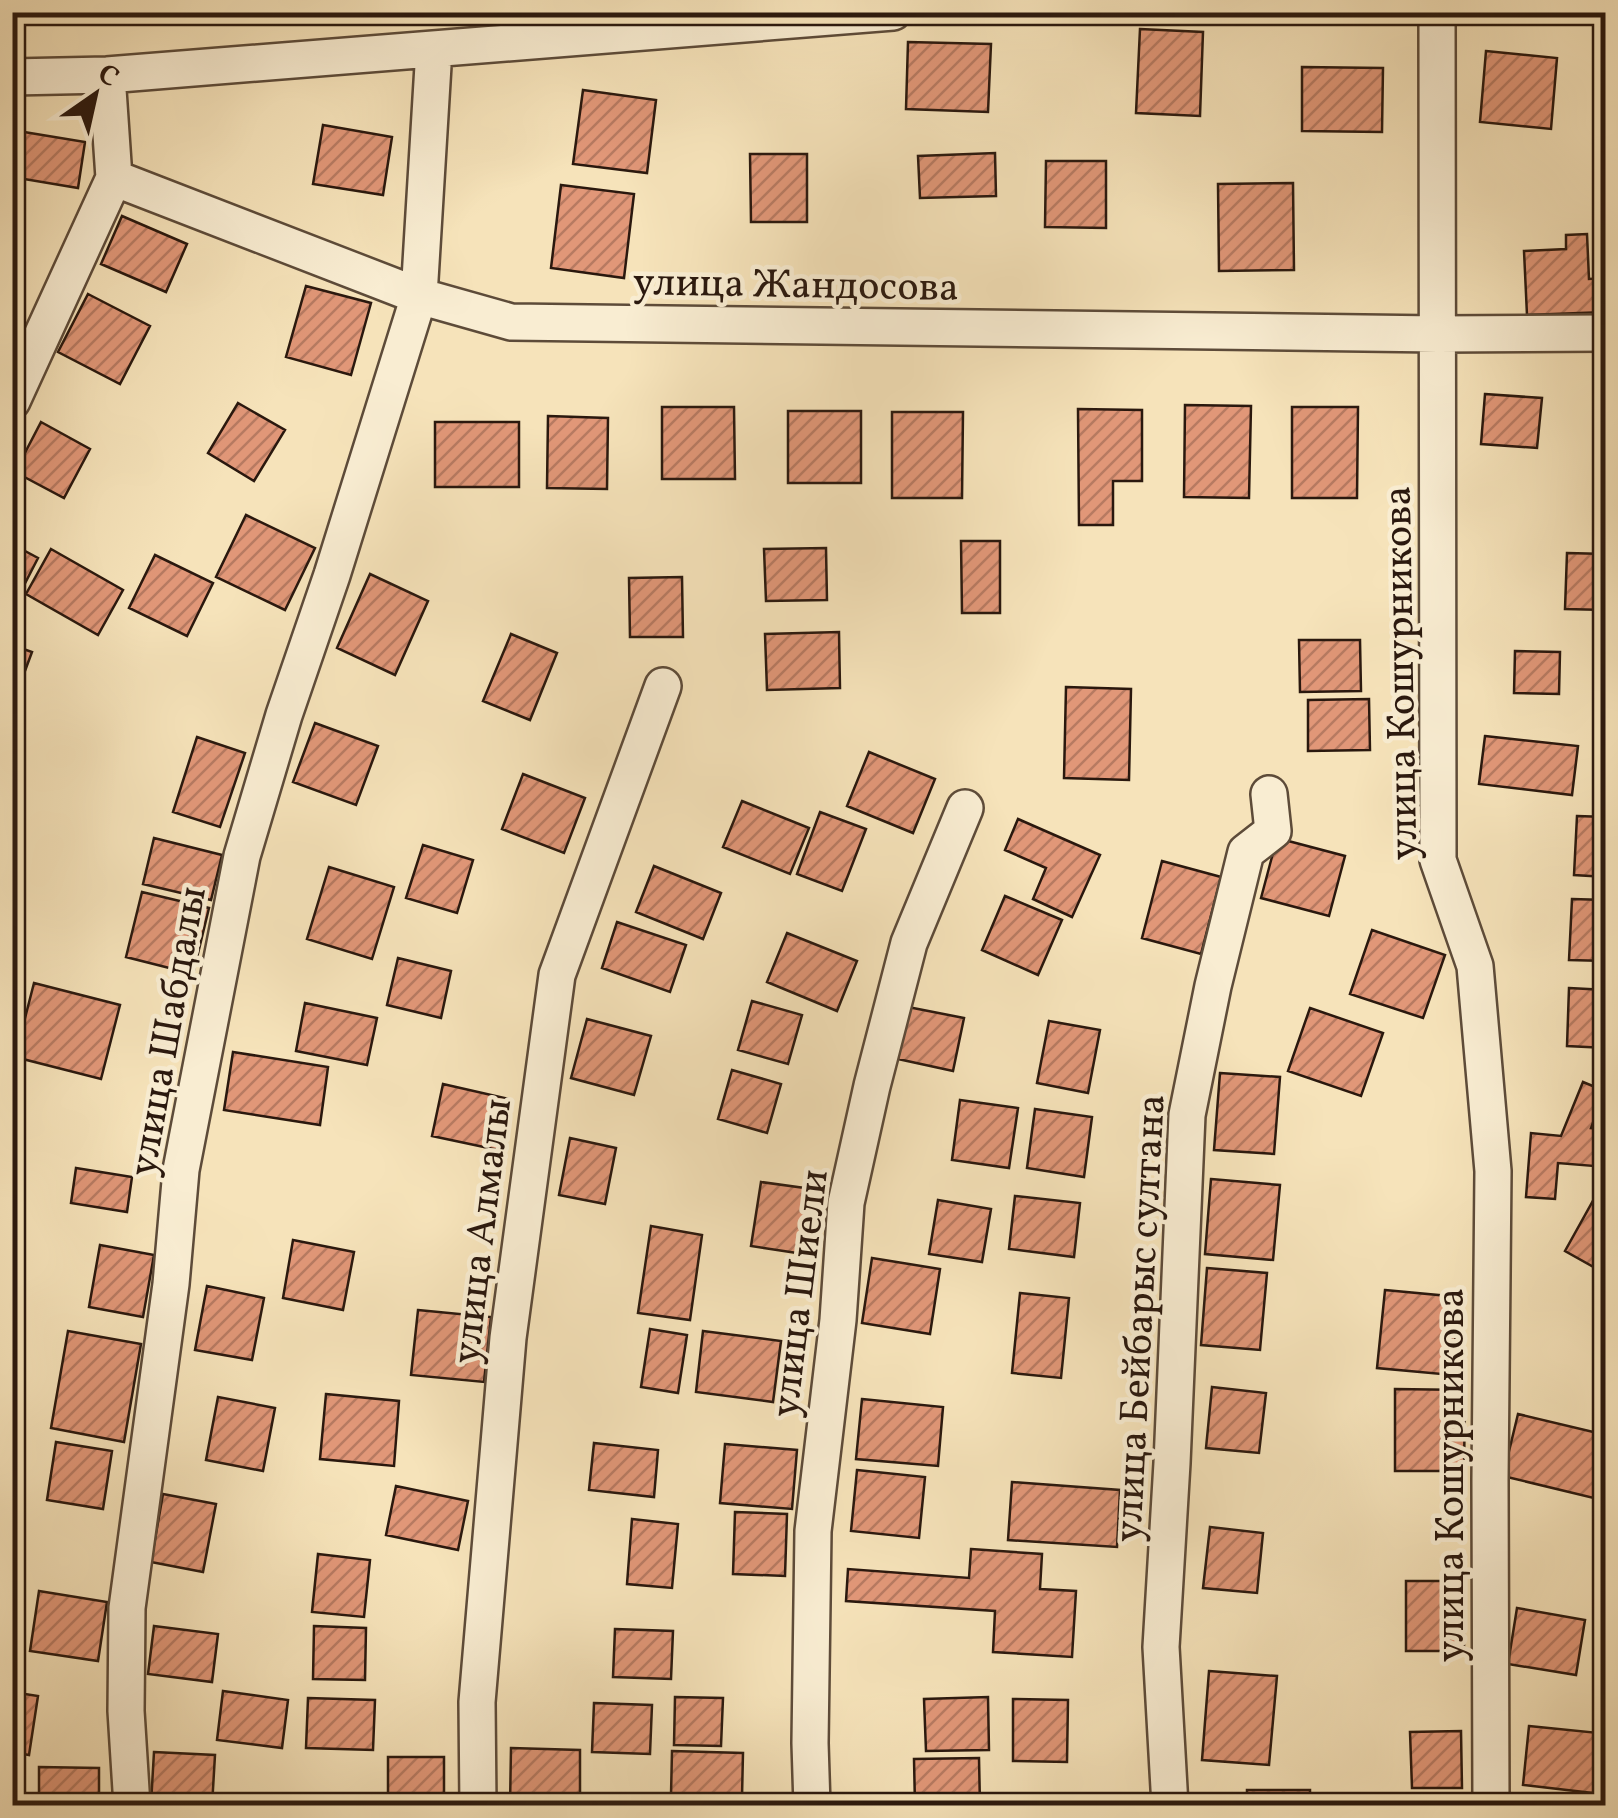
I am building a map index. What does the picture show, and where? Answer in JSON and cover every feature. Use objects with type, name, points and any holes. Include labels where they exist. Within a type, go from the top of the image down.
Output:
[{"type":"street","points":[[12,77],[106,75],[893,12]]},
{"type":"street","name":"улица Кошурникова","points":[[1437,12],[1438,860],[1475,966],[1493,1170],[1491,1806]]},
{"type":"street","name":"улица Шабдалы","points":[[132,1806],[126,1711],[127,1608],[171,1284],[181,1170],[242,856],[420,296],[434,49]]},
{"type":"street","points":[[12,400],[114,178],[106,75]]},
{"type":"street","name":"улица Жандосова","points":[[114,178],[420,296],[511,322],[1606,333]]},
{"type":"street","name":"улица Алмалы","points":[[478,1806],[476,1702],[508,1338],[556,975],[663,686]]},
{"type":"street","name":"улица Бейбарыс султана","points":[[1170,1806],[1161,1647],[1187,1116],[1246,852],[1272,831],[1269,794]]},
{"type":"street","name":"улица Шиели","points":[[812,1806],[813,1531],[838,1320],[846,1204],[909,943],[964,808]]},
{"type":"building","points":[[1140,29],[1203,32],[1200,116],[1136,113]]},
{"type":"building","points":[[908,42],[991,44],[988,112],[906,109]]},
{"type":"building","points":[[1486,51],[1557,58],[1551,129],[1480,122]]},
{"type":"building","points":[[1302,67],[1383,68],[1382,132],[1302,131]]},
{"type":"building","points":[[583,90],[656,100],[647,173],[573,164]]},
{"type":"building","points":[[323,125],[392,137],[383,195],[313,184]]},
{"type":"building","points":[[12,130],[85,142],[78,188],[12,177]]},
{"type":"building","points":[[995,153],[996,196],[920,198],[918,156]]},
{"type":"building","points":[[750,154],[807,154],[807,222],[751,222]]},
{"type":"building","points":[[1046,161],[1106,161],[1106,228],[1045,227]]},
{"type":"building","points":[[1293,183],[1294,270],[1219,271],[1218,184]]},
{"type":"building","points":[[561,185],[634,194],[624,278],[551,268]]},
{"type":"building","points":[[122,216],[187,244],[166,292],[101,264]]},
{"type":"building","points":[[1587,234],[1589,279],[1605,278],[1606,312],[1527,315],[1524,251],[1566,249],[1566,235]]},
{"type":"building","points":[[306,286],[371,303],[351,375],[286,357]]},
{"type":"building","points":[[88,294],[150,326],[120,384],[58,352]]},
{"type":"building","points":[[1485,394],[1542,398],[1537,448],[1481,444]]},
{"type":"building","points":[[238,403],[285,430],[254,481],[208,453]]},
{"type":"building","points":[[1185,405],[1251,406],[1249,498],[1184,497]]},
{"type":"building","points":[[662,407],[734,407],[735,479],[662,479]]},
{"type":"building","points":[[1292,407],[1358,407],[1357,498],[1292,498]]},
{"type":"building","points":[[1078,409],[1142,410],[1142,481],[1113,481],[1113,525],[1079,525]]},
{"type":"building","points":[[788,411],[861,411],[861,483],[788,483]]},
{"type":"building","points":[[892,412],[963,412],[962,498],[892,498]]},
{"type":"building","points":[[548,416],[608,418],[607,489],[547,488]]},
{"type":"building","points":[[41,422],[90,449],[64,498],[15,472]]},
{"type":"building","points":[[435,422],[519,422],[519,487],[435,487]]},
{"type":"building","points":[[246,515],[315,548],[285,610],[216,577]]},
{"type":"building","points":[[961,541],[1000,541],[1000,613],[962,613]]},
{"type":"building","points":[[12,544],[38,558],[19,595],[12,591]]},
{"type":"building","points":[[826,548],[827,600],[766,601],[764,549]]},
{"type":"building","points":[[51,549],[123,590],[98,635],[26,594]]},
{"type":"building","points":[[1567,553],[1606,554],[1606,610],[1565,609]]},
{"type":"building","points":[[155,555],[213,583],[187,636],[129,608]]},
{"type":"building","points":[[370,574],[428,601],[395,675],[337,648]]},
{"type":"building","points":[[682,577],[683,637],[630,637],[629,578]]},
{"type":"building","points":[[839,632],[840,688],[767,690],[765,634]]},
{"type":"building","points":[[511,634],[557,653],[530,720],[483,701]]},
{"type":"building","points":[[1299,640],[1360,640],[1361,691],[1300,692]]},
{"type":"building","points":[[12,645],[32,652],[12,706]]},
{"type":"building","points":[[1515,651],[1560,652],[1559,694],[1514,693]]},
{"type":"building","points":[[1066,687],[1131,689],[1129,780],[1064,778]]},
{"type":"building","points":[[1369,699],[1370,750],[1308,751],[1308,700]]},
{"type":"building","points":[[315,723],[378,746],[356,805],[293,782]]},
{"type":"building","points":[[1485,736],[1578,746],[1572,795],[1479,784]]},
{"type":"building","points":[[197,737],[245,753],[220,827],[173,812]]},
{"type":"building","points":[[869,752],[935,779],[913,833],[847,806]]},
{"type":"building","points":[[523,774],[585,798],[564,853],[502,829]]},
{"type":"building","points":[[742,801],[809,828],[790,874],[723,847]]},
{"type":"building","points":[[820,812],[866,829],[842,891],[797,874]]},
{"type":"building","points":[[1577,816],[1606,817],[1606,877],[1574,875]]},
{"type":"building","points":[[1018,819],[1100,855],[1072,917],[1033,899],[1046,868],[1005,850]]},
{"type":"building","points":[[154,838],[222,855],[211,900],[143,884]]},
{"type":"building","points":[[1277,838],[1345,856],[1329,916],[1261,898]]},
{"type":"building","points":[[423,845],[473,860],[457,913],[406,898]]},
{"type":"building","points":[[1162,861],[1221,877],[1201,954],[1142,938]]},
{"type":"building","points":[[654,866],[721,893],[703,939],[636,912]]},
{"type":"building","points":[[329,867],[394,887],[372,959],[307,939]]},
{"type":"building","points":[[142,892],[209,908],[193,974],[126,957]]},
{"type":"building","points":[[1005,896],[1062,920],[1038,975],[982,950]]},
{"type":"building","points":[[1572,899],[1606,900],[1606,961],[1569,960]]},
{"type":"building","points":[[617,922],[686,945],[670,992],[602,968]]},
{"type":"building","points":[[1372,930],[1445,955],[1423,1018],[1350,994]]},
{"type":"building","points":[[787,933],[857,961],[837,1011],[767,982]]},
{"type":"building","points":[[398,958],[451,971],[441,1018],[387,1005]]},
{"type":"building","points":[[34,983],[120,1005],[101,1079],[15,1057]]},
{"type":"building","points":[[1569,988],[1606,990],[1606,1048],[1567,1046]]},
{"type":"building","points":[[752,1001],[802,1015],[788,1064],[738,1050]]},
{"type":"building","points":[[305,1003],[377,1018],[367,1065],[296,1051]]},
{"type":"building","points":[[908,1007],[964,1018],[953,1071],[898,1059]]},
{"type":"building","points":[[1310,1008],[1383,1033],[1361,1096],[1288,1071]]},
{"type":"building","points":[[587,1019],[651,1036],[634,1095],[571,1078]]},
{"type":"building","points":[[1049,1021],[1100,1030],[1088,1093],[1037,1083]]},
{"type":"building","points":[[233,1052],[328,1067],[320,1125],[224,1110]]},
{"type":"building","points":[[732,1070],[781,1084],[767,1133],[718,1119]]},
{"type":"building","points":[[1220,1073],[1280,1077],[1274,1154],[1214,1150]]},
{"type":"building","points":[[1583,1082],[1605,1091],[1591,1128],[1606,1129],[1606,1167],[1558,1163],[1555,1199],[1526,1197],[1531,1133],[1561,1136]]},
{"type":"building","points":[[443,1084],[509,1099],[498,1150],[432,1136]]},
{"type":"building","points":[[960,1100],[1018,1108],[1009,1168],[952,1160]]},
{"type":"building","points":[[1035,1109],[1092,1117],[1084,1177],[1027,1168]]},
{"type":"building","points":[[570,1138],[616,1148],[605,1204],[559,1195]]},
{"type":"building","points":[[76,1168],[132,1177],[127,1212],[71,1203]]},
{"type":"building","points":[[1211,1179],[1280,1185],[1273,1260],[1205,1254]]},
{"type":"building","points":[[761,1182],[827,1191],[817,1256],[751,1246]]},
{"type":"building","points":[[1606,1182],[1606,1274],[1565,1251]]},
{"type":"building","points":[[1015,1196],[1080,1203],[1074,1257],[1009,1249]]},
{"type":"building","points":[[938,1200],[991,1209],[982,1262],[929,1254]]},
{"type":"building","points":[[651,1226],[702,1235],[690,1320],[638,1313]]},
{"type":"building","points":[[293,1240],[354,1252],[343,1310],[283,1298]]},
{"type":"building","points":[[100,1245],[154,1255],[143,1317],[89,1307]]},
{"type":"building","points":[[872,1258],[940,1269],[930,1334],[862,1323]]},
{"type":"building","points":[[1207,1268],[1267,1273],[1260,1350],[1201,1345]]},
{"type":"building","points":[[207,1286],[264,1298],[252,1360],[195,1350]]},
{"type":"building","points":[[1385,1290],[1459,1297],[1452,1375],[1377,1368]]},
{"type":"building","points":[[1020,1293],[1069,1298],[1061,1378],[1012,1373]]},
{"type":"building","points":[[418,1310],[491,1317],[484,1382],[411,1375]]},
{"type":"building","points":[[650,1329],[687,1335],[678,1393],[641,1387]]},
{"type":"building","points":[[68,1331],[141,1344],[124,1442],[51,1428]]},
{"type":"building","points":[[703,1331],[781,1341],[773,1402],[696,1392]]},
{"type":"building","points":[[1212,1387],[1266,1393],[1259,1453],[1206,1448]]},
{"type":"building","points":[[1395,1389],[1465,1390],[1464,1471],[1395,1471]]},
{"type":"building","points":[[326,1394],[399,1401],[394,1466],[320,1459]]},
{"type":"building","points":[[218,1397],[275,1408],[263,1471],[206,1460]]},
{"type":"building","points":[[862,1399],[943,1407],[938,1466],[856,1459]]},
{"type":"building","points":[[1518,1414],[1606,1435],[1606,1501],[1503,1476]]},
{"type":"building","points":[[56,1442],[112,1451],[103,1509],[47,1500]]},
{"type":"building","points":[[594,1443],[658,1450],[654,1497],[589,1490]]},
{"type":"building","points":[[725,1444],[797,1450],[792,1509],[720,1503]]},
{"type":"building","points":[[857,1470],[925,1477],[919,1538],[851,1531]]},
{"type":"building","points":[[1012,1482],[1120,1490],[1117,1547],[1008,1540]]},
{"type":"building","points":[[396,1486],[468,1501],[458,1550],[386,1535]]},
{"type":"building","points":[[163,1494],[216,1504],[203,1572],[151,1562]]},
{"type":"building","points":[[735,1512],[787,1514],[785,1576],[733,1574]]},
{"type":"building","points":[[632,1519],[678,1524],[672,1588],[627,1584]]},
{"type":"building","points":[[1210,1527],[1263,1533],[1257,1593],[1203,1588]]},
{"type":"building","points":[[971,1549],[1042,1554],[1040,1589],[1076,1591],[1072,1657],[993,1652],[995,1611],[846,1601],[848,1569],[969,1578]]},
{"type":"building","points":[[318,1554],[370,1560],[364,1617],[312,1612]]},
{"type":"building","points":[[1406,1581],[1464,1581],[1464,1651],[1406,1651]]},
{"type":"building","points":[[39,1591],[107,1602],[98,1661],[30,1651]]},
{"type":"building","points":[[1517,1608],[1585,1620],[1576,1675],[1508,1664]]},
{"type":"building","points":[[154,1626],[218,1634],[212,1682],[148,1674]]},
{"type":"building","points":[[314,1626],[366,1628],[365,1680],[313,1679]]},
{"type":"building","points":[[615,1629],[673,1631],[671,1679],[613,1677]]},
{"type":"building","points":[[1209,1671],[1277,1676],[1269,1765],[1202,1760]]},
{"type":"building","points":[[223,1691],[288,1700],[282,1748],[217,1740]]},
{"type":"building","points":[[12,1692],[38,1696],[29,1755],[12,1752]]},
{"type":"building","points":[[675,1697],[723,1698],[721,1746],[674,1745]]},
{"type":"building","points":[[988,1697],[989,1750],[926,1751],[924,1699]]},
{"type":"building","points":[[308,1698],[375,1700],[373,1750],[306,1748]]},
{"type":"building","points":[[1013,1699],[1068,1700],[1067,1762],[1013,1761]]},
{"type":"building","points":[[594,1703],[652,1705],[650,1754],[592,1752]]},
{"type":"building","points":[[1529,1726],[1599,1733],[1593,1793],[1523,1785]]},
{"type":"building","points":[[1461,1731],[1462,1788],[1412,1788],[1410,1732]]},
{"type":"building","points":[[511,1748],[580,1750],[580,1806],[510,1806]]},
{"type":"building","points":[[672,1751],[743,1753],[742,1797],[671,1795]]},
{"type":"building","points":[[154,1752],[215,1755],[212,1806],[151,1804]]},
{"type":"building","points":[[388,1757],[444,1757],[444,1806],[388,1806]]},
{"type":"building","points":[[979,1758],[980,1806],[915,1806],[914,1759]]},
{"type":"building","points":[[39,1767],[99,1768],[99,1806],[39,1806]]},
{"type":"building","points":[[1247,1790],[1310,1790],[1310,1806],[1247,1806]]},
{"type":"building","points":[[1528,1794],[1585,1797],[1585,1806],[1527,1806]]}]
